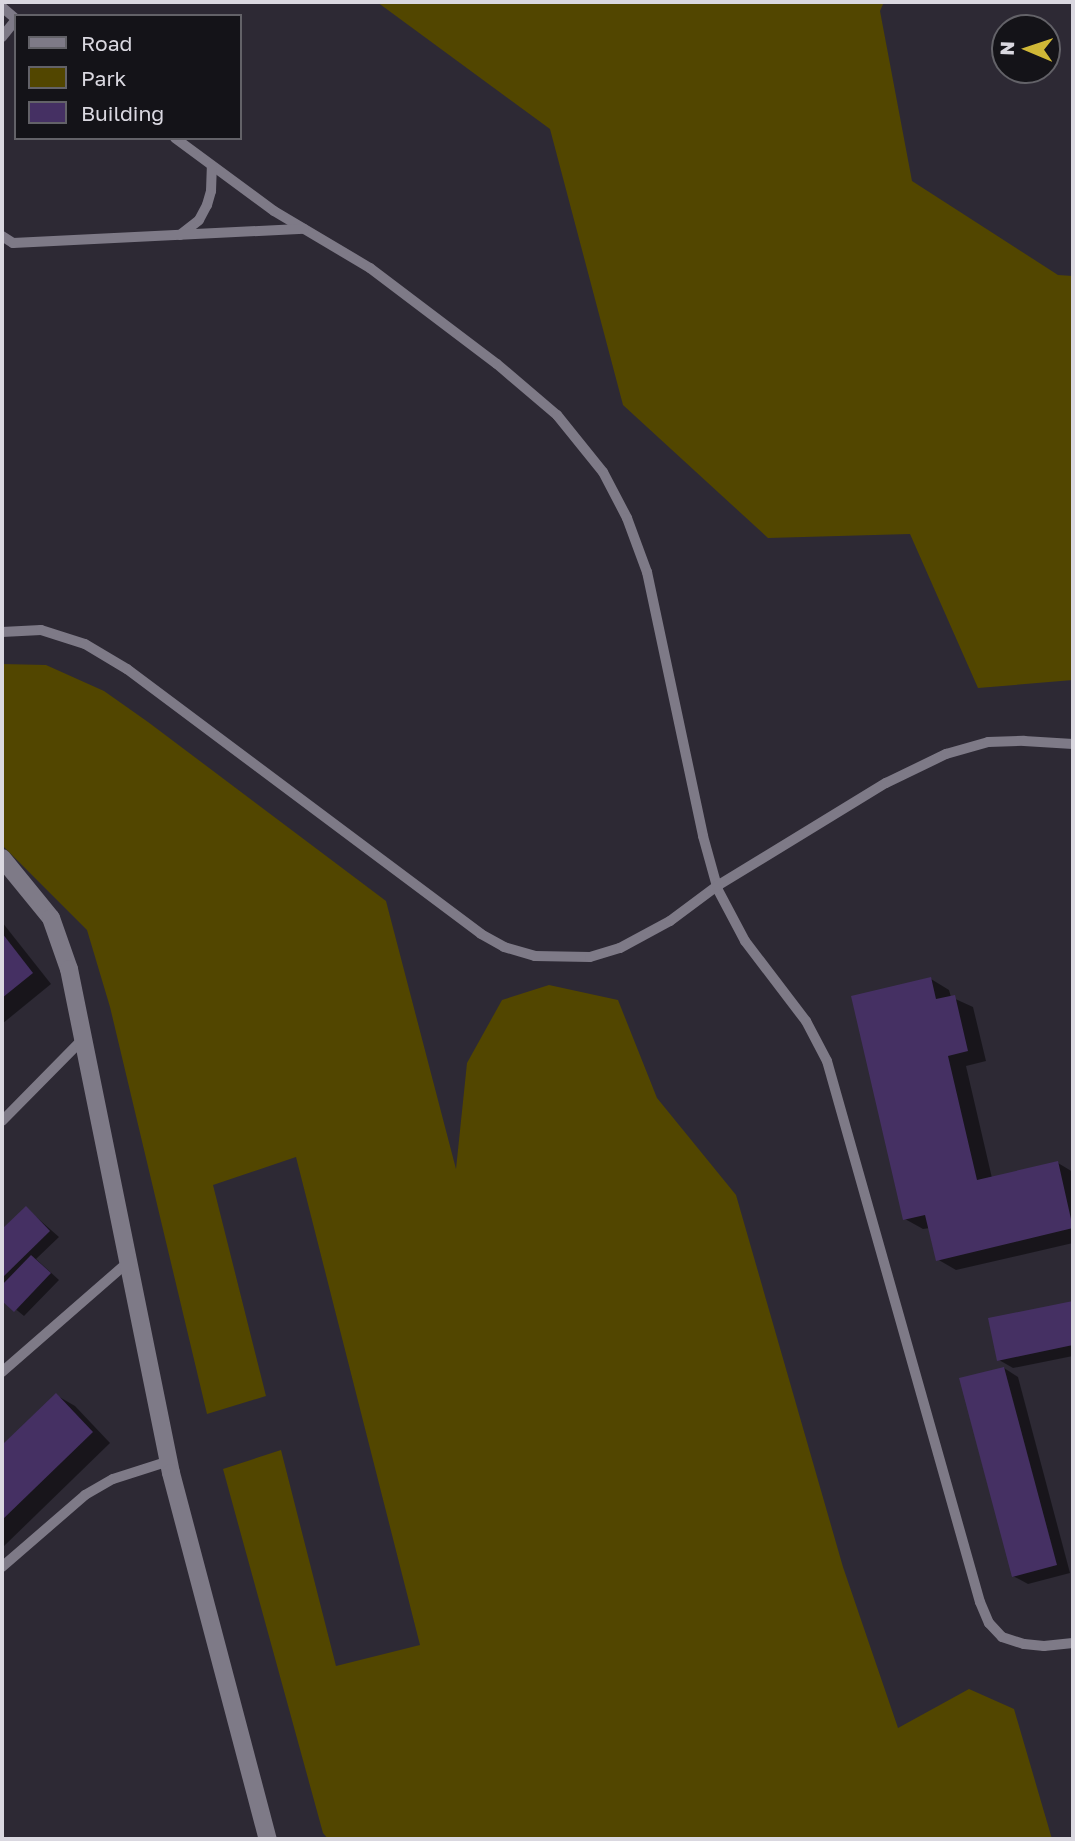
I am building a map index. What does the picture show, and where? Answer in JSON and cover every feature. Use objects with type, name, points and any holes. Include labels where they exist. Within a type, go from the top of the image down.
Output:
[{"type":"street","points":[[2,858],[51,918],[69,969],[169,1461],[268,1839]]},
{"type":"lane","points":[[2,37],[14,22]]},
{"type":"lane","points":[[178,140],[274,211],[370,268],[497,364],[557,415],[603,472],[627,518],[646,572],[702,836],[717,886],[745,941],[806,1021],[827,1062],[980,1602],[989,1623],[1002,1637],[1024,1644],[1073,1643]]},
{"type":"lane","points":[[180,235],[199,220],[207,205],[211,191],[212,166]]},
{"type":"lane","points":[[2,236],[13,243],[304,229]]},
{"type":"lane","points":[[2,632],[41,630],[85,644],[127,669],[470,926],[504,947],[535,956],[590,957],[620,948],[670,921],[717,886],[886,783],[946,754],[988,742],[1073,744]]},
{"type":"lane","points":[[2,1121],[83,1039]]},
{"type":"lane","points":[[2,1372],[128,1262]]},
{"type":"lane","points":[[2,1567],[85,1495],[113,1479],[169,1461]]},
{"type":"green space","points":[[377,2],[884,2],[880,11],[912,181],[1058,275],[1073,276],[1073,680],[978,688],[910,534],[768,538],[623,405],[550,129]]},
{"type":"green space","points":[[2,664],[46,665],[104,691],[386,901],[456,1169],[467,1063],[502,1000],[549,985],[618,1000],[657,1098],[736,1195],[843,1567],[898,1728],[969,1689],[1014,1709],[1052,1839],[328,1839],[323,1833],[223,1469],[281,1450],[336,1666],[420,1645],[296,1157],[213,1185],[266,1396],[207,1414],[110,1007],[87,930],[2,845]]},
{"type":"building","points":[[2,933],[33,973],[2,998]]},
{"type":"building","points":[[931,977],[936,999],[955,995],[968,1051],[948,1056],[977,1180],[1058,1161],[1073,1228],[936,1261],[925,1215],[903,1220],[851,996]]},
{"type":"building","points":[[26,1206],[50,1231],[2,1278],[2,1229]]},
{"type":"building","points":[[31,1255],[51,1273],[14,1312],[2,1301],[2,1285]]},
{"type":"building","points":[[1073,1301],[1073,1345],[997,1361],[988,1318]]},
{"type":"building","points":[[1004,1367],[1057,1565],[1012,1577],[959,1378]]},
{"type":"building","points":[[56,1393],[93,1432],[2,1520],[2,1445]]}]
